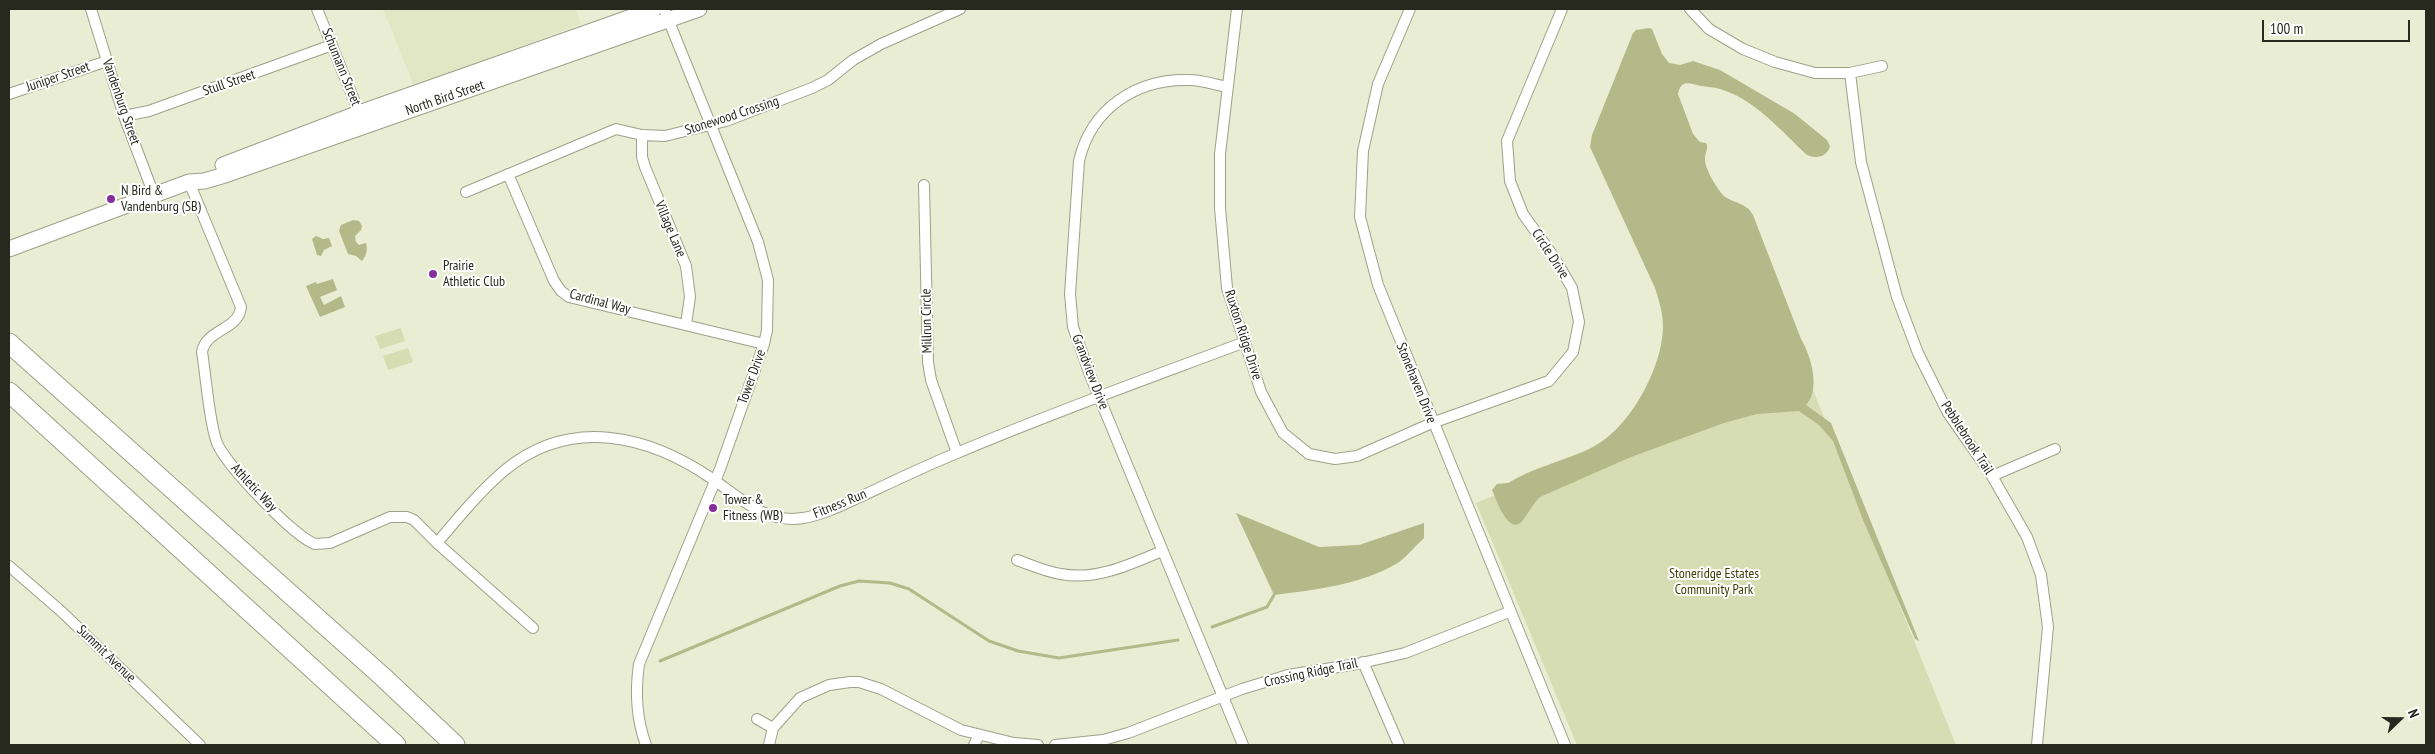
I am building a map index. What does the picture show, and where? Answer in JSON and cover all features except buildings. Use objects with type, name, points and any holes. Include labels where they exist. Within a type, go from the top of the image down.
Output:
[{"type":"highway","points":[[9,343],[383,677],[455,745]]},
{"type":"highway","points":[[9,392],[396,745]]},
{"type":"street","name":"Schumann Street","points":[[317,9],[362,119]]},
{"type":"street","name":"North Bird Street","points":[[9,249],[189,182],[204,181],[225,175],[362,119],[654,9]]},
{"type":"street","name":"North Bird Street","points":[[362,119],[666,14],[699,9]]},
{"type":"street","name":"Stonewood Crossing","points":[[466,192],[616,129],[642,135],[678,134],[711,125],[812,88],[881,44],[960,9]]},
{"type":"street","name":"Ruxton Ridge Drive","points":[[1237,9],[1220,154],[1220,208],[1227,288],[1261,392],[1283,433],[1309,454],[1335,459],[1357,456],[1432,423]]},
{"type":"street","name":"Stonehaven Drive","points":[[1410,9],[1376,94],[1362,151],[1360,217],[1378,285],[1432,423],[1565,745]]},
{"type":"street","name":"Circle Drive","points":[[1432,423],[1549,381],[1573,352],[1579,322],[1572,288],[1554,257],[1523,214],[1510,181],[1508,141],[1562,9]]},
{"type":"street","points":[[1690,9],[1709,29],[1743,49],[1775,62],[1815,72],[1850,73],[1882,66]]},
{"type":"street","name":"Vandenburg Street","points":[[94,10],[124,116],[154,195]]},
{"type":"street","name":"Tower Drive","points":[[646,745],[637,710],[636,684],[639,664],[715,481],[764,344],[769,300],[768,280],[763,261],[666,14]]},
{"type":"street","name":"Stull Street","points":[[124,116],[149,111],[332,45]]},
{"type":"street","name":"Juniper Street","points":[[9,94],[107,61]]},
{"type":"street","name":"Pebblebrook Trail","points":[[1850,73],[1861,162],[1897,297],[1918,353],[1948,412],[1992,476],[2027,537],[2042,575],[2048,627],[2037,745]]},
{"type":"street","name":"Grandview Drive","points":[[1228,87],[1190,80],[1154,83],[1124,95],[1101,114],[1083,142],[1078,162],[1070,294],[1073,327],[1099,397],[1243,745]]},
{"type":"street","name":"Village Lane","points":[[642,135],[642,156],[645,167],[686,266],[690,297],[686,324]]},
{"type":"street","name":"Cardinal Way","points":[[508,174],[554,281],[561,291],[569,297],[764,344]]},
{"type":"street","name":"Athletic Way","points":[[189,182],[241,307],[241,312],[232,324],[210,336],[204,344],[202,352],[215,433],[222,452],[260,498],[311,542],[330,543],[378,521],[404,516],[414,520],[437,544],[533,628]]},
{"type":"street","name":"Millrun Circle","points":[[924,185],[928,362],[931,380],[957,453]]},
{"type":"street","name":"Fitness Run","points":[[437,544],[505,471],[553,443],[592,437],[612,437],[632,441],[697,470],[751,507],[766,514],[781,518],[802,519],[843,504],[957,453],[1245,342]]},
{"type":"street","points":[[1992,476],[2056,449]]},
{"type":"street","points":[[1017,560],[1062,575],[1082,575],[1122,568],[1162,551]]},
{"type":"street","name":"Summit Avenue","points":[[9,566],[62,612],[200,745]]},
{"type":"street","name":"Crossing Ridge Trail","points":[[1055,745],[1104,740],[1128,733],[1222,696],[1288,675],[1363,662],[1405,652],[1509,612]]},
{"type":"street","points":[[1363,662],[1399,745]]},
{"type":"street","points":[[768,745],[773,728],[792,705],[817,689],[829,685],[860,682],[881,689],[961,730],[1014,743],[1038,745]]},
{"type":"street","points":[[757,720],[773,728]]},
{"type":"street","points":[[974,745],[979,735]]},
{"type":"shaded area","points":[[383,9],[575,9],[581,24],[414,86]]},
{"type":"shaded area","points":[[1652,29],[1662,54],[1669,63],[1680,65],[1693,61],[1720,70],[1795,114],[1827,140],[1830,146],[1824,155],[1814,157],[1807,155],[1767,117],[1745,100],[1718,88],[1689,83],[1683,84],[1679,89],[1678,94],[1693,134],[1700,142],[1707,145],[1705,162],[1715,184],[1724,196],[1743,205],[1753,215],[1811,363],[1814,382],[1811,398],[1806,405],[1831,423],[1919,641],[1915,639],[1863,520],[1833,441],[1819,425],[1799,411],[1757,414],[1724,423],[1631,457],[1540,497],[1518,524],[1508,521],[1492,490],[1497,484],[1508,483],[1518,477],[1593,447],[1607,438],[1620,426],[1642,395],[1657,360],[1662,342],[1663,326],[1662,312],[1655,288],[1590,147],[1592,135],[1633,33],[1636,30]]},
{"type":"shaded area","points":[[353,220],[359,221],[362,226],[355,236],[356,242],[359,245],[366,243],[367,246],[365,257],[362,261],[356,256],[348,254],[339,231],[341,225]]},
{"type":"shaded area","points":[[316,236],[323,239],[329,238],[332,246],[324,250],[321,256],[317,255],[312,239]]},
{"type":"shaded area","points":[[333,279],[337,290],[320,297],[324,305],[341,296],[345,307],[320,317],[306,286]]},
{"type":"shaded area","points":[[1236,513],[1319,547],[1359,545],[1424,523],[1424,538],[1396,564],[1367,577],[1321,589],[1274,595]]},
{"type":"green space","name":"Stoneridge Estates Community Park","points":[[1738,204],[1956,745],[1577,745],[1476,503],[1712,407]]},
{"type":"green space","points":[[401,328],[405,341],[380,349],[375,336]]},
{"type":"green space","points":[[408,348],[413,362],[388,370],[383,356]]},
{"type":"waterway","points":[[660,661],[840,586],[859,581],[890,583],[909,589],[989,641],[1018,651],[1059,658],[1178,640]]},
{"type":"waterway","points":[[1212,627],[1267,607],[1274,595]]},
{"type":"place","name":"N Bird & Vandenburg (SB)","points":[[111,199]]},
{"type":"place","name":"Prairie Athletic Club","points":[[433,274]]},
{"type":"place","name":"Tower & Fitness (WB)","points":[[713,508]]}]
